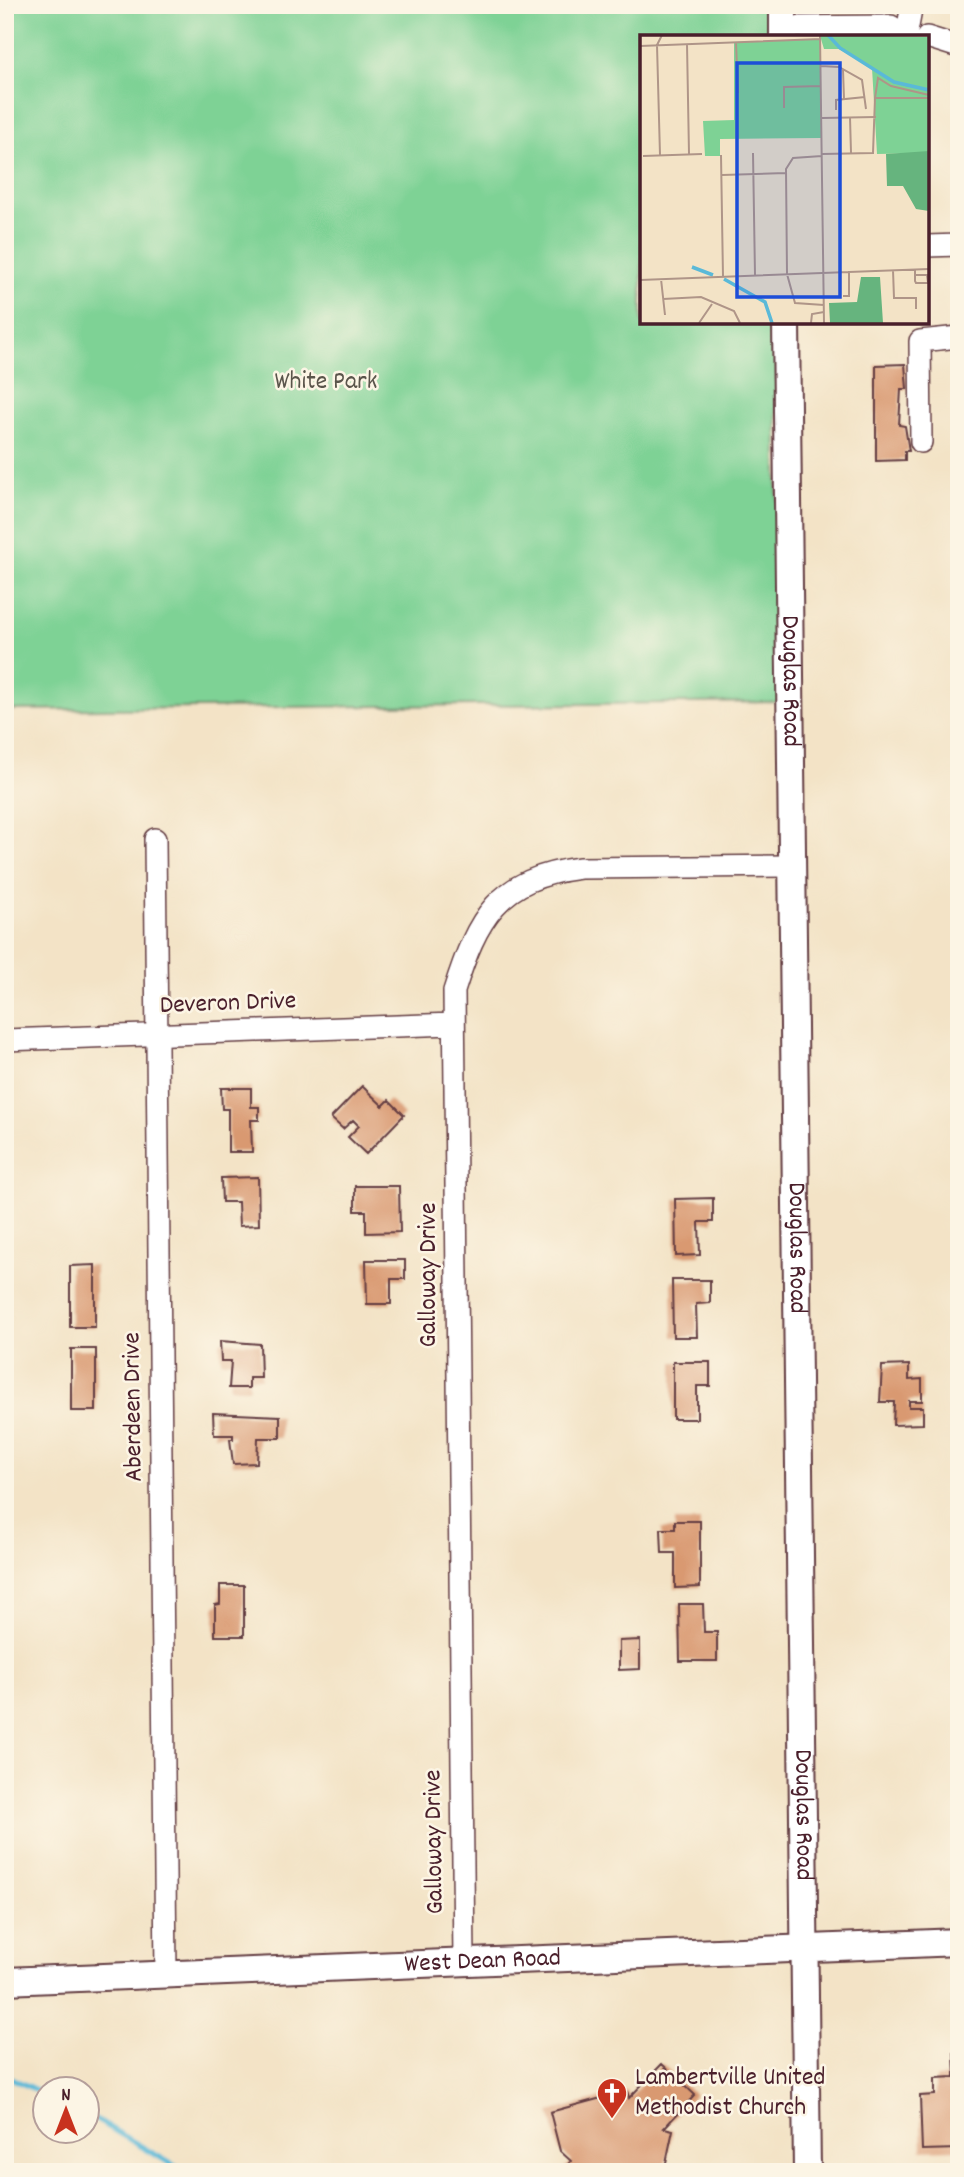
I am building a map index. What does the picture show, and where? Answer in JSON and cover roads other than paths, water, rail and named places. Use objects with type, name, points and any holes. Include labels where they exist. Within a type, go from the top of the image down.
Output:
[{"type":"street","points":[[906,35],[912,5]]},
{"type":"street","points":[[783,23],[891,26],[903,35]]},
{"type":"street","points":[[929,38],[959,47]]},
{"type":"street","points":[[929,246],[959,245]]},
{"type":"street","name":"Douglas Road","points":[[786,324],[807,2172]]},
{"type":"street","points":[[921,442],[920,341],[959,337]]},
{"type":"street","name":"Aberdeen Drive","points":[[155,839],[166,1975]]},
{"type":"street","name":"Galloway Drive","points":[[464,1962],[454,991],[479,924],[503,896],[526,882],[555,872],[580,869],[791,866]]},
{"type":"street","name":"Deveron Drive","points":[[5,1040],[453,1024]]},
{"type":"street","name":"West Dean Road","points":[[5,1981],[959,1942]]},
{"type":"waterway","points":[[5,2075],[32,2088]]},
{"type":"waterway","points":[[102,2123],[185,2172]]},
{"type":"place","name":"Lambertville United Methodist Church","points":[[612,2120]]},
{"type":"park label","name":"White Park","points":[[326,382]]}]
